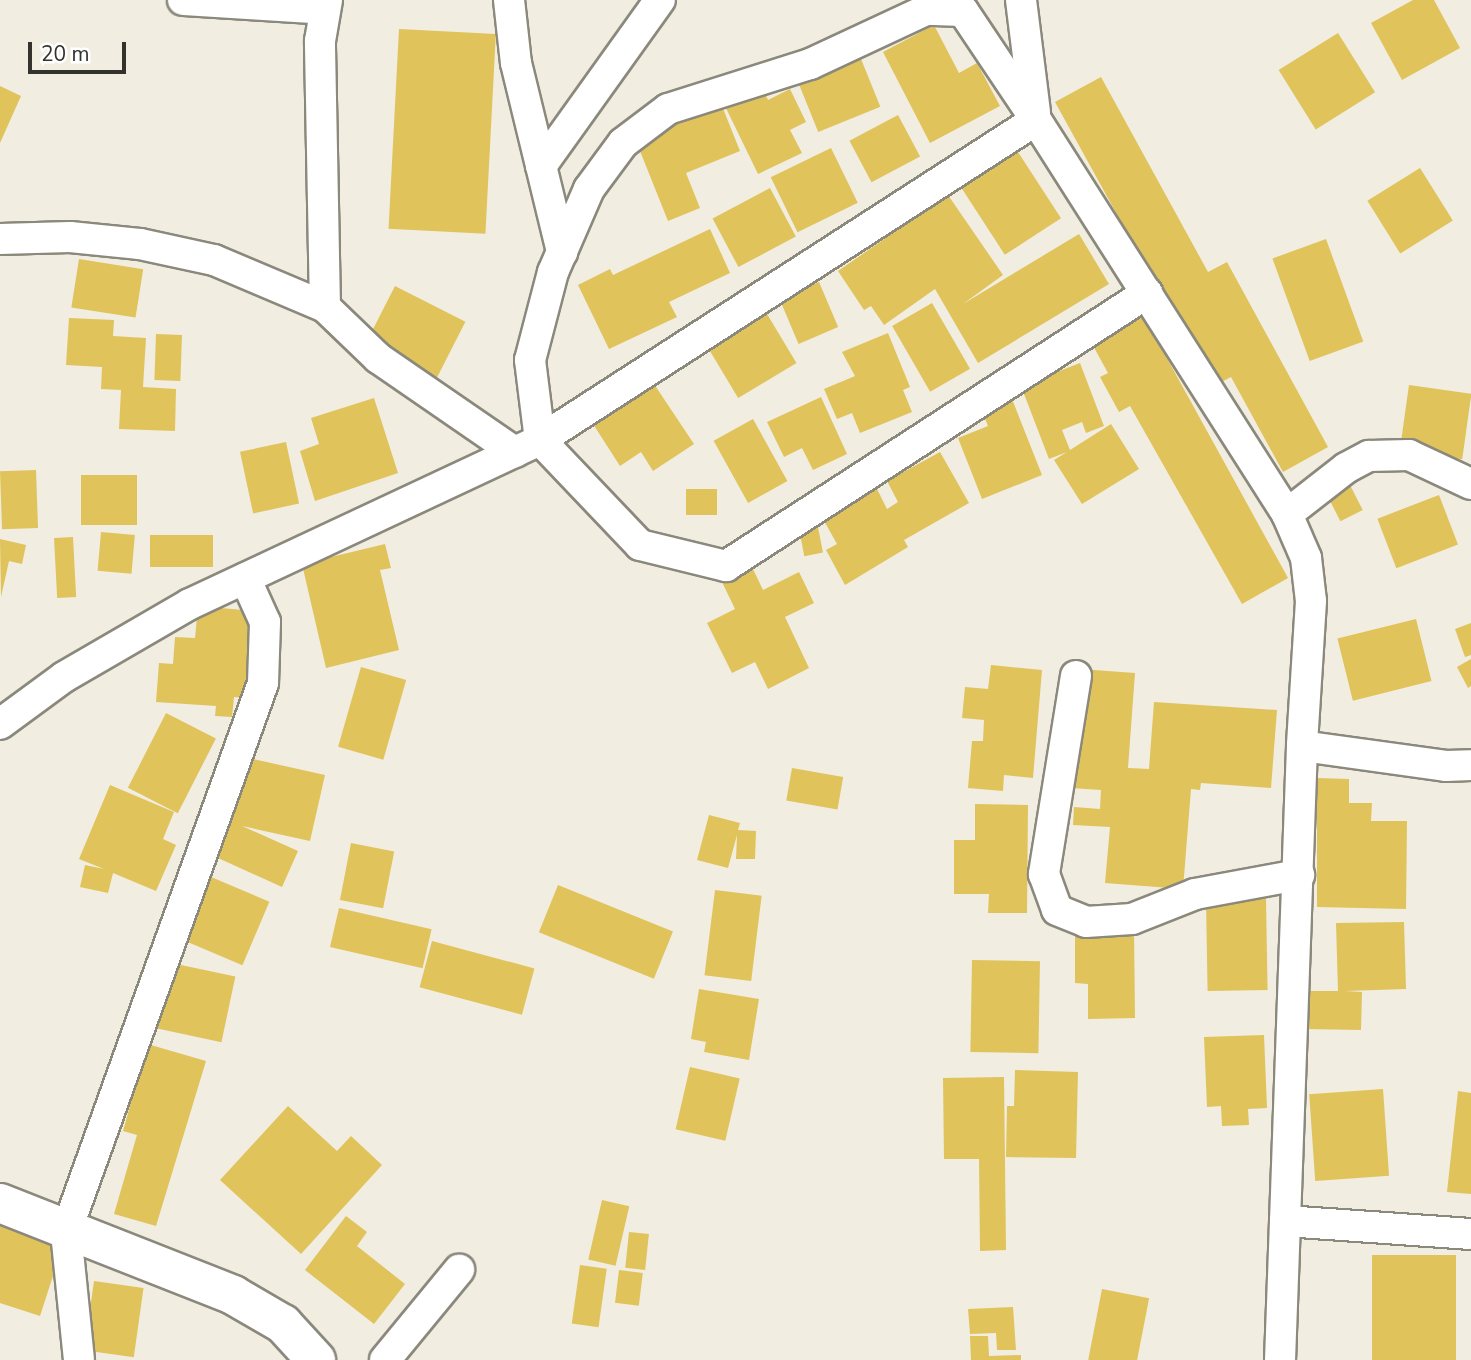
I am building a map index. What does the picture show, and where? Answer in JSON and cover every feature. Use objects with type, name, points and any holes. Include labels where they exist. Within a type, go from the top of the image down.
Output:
[{"type":"street","points":[[183,0],[326,4],[320,41],[325,307]]},
{"type":"street","points":[[509,0],[516,63],[562,252]]},
{"type":"street","points":[[541,166],[660,0]]},
{"type":"street","points":[[1021,0],[1036,120]]},
{"type":"street","points":[[528,446],[530,360],[553,272],[589,189],[624,143],[668,108],[810,64],[926,10],[963,11],[1036,120],[1287,514],[1306,558],[1311,601],[1302,746],[1280,1360]]},
{"type":"street","points":[[0,724],[64,677],[190,604],[528,446],[1036,120]]},
{"type":"street","points":[[0,239],[70,237],[140,244],[214,260],[325,307],[378,358],[528,446],[640,545],[726,566],[1147,293]]},
{"type":"street","points":[[1287,514],[1346,468],[1369,456],[1409,455],[1471,484]]},
{"type":"street","points":[[79,1360],[66,1232],[264,683],[265,622],[245,578]]},
{"type":"street","points":[[1076,676],[1044,874],[1057,910],[1086,922],[1132,919],[1195,894],[1299,875]]},
{"type":"street","points":[[1302,746],[1446,766],[1471,765]]},
{"type":"street","points":[[0,1203],[66,1232],[233,1295],[283,1324],[316,1360]]},
{"type":"street","points":[[1284,1221],[1471,1234]]},
{"type":"street","points":[[385,1360],[459,1270]]},
{"type":"building","points":[[1413,0],[1434,0],[1460,48],[1402,80],[1371,23]]},
{"type":"building","points":[[934,25],[959,73],[977,63],[1000,106],[930,143],[883,52]]},
{"type":"building","points":[[399,29],[496,34],[485,234],[389,229]]},
{"type":"building","points":[[1338,33],[1375,92],[1316,129],[1279,70]]},
{"type":"building","points":[[859,54],[880,107],[818,132],[797,79]]},
{"type":"building","points":[[1101,77],[1208,272],[1227,262],[1328,447],[1283,472],[1231,377],[1212,387],[1055,102]]},
{"type":"building","points":[[760,83],[768,100],[790,89],[806,122],[790,130],[802,153],[758,174],[723,102]]},
{"type":"building","points":[[0,86],[21,96],[0,143]]},
{"type":"building","points":[[720,101],[740,151],[686,173],[700,208],[668,221],[634,136]]},
{"type":"building","points":[[898,115],[920,156],[872,182],[849,141]]},
{"type":"building","points":[[831,148],[858,203],[798,232],[771,177]]},
{"type":"building","points":[[1018,152],[1061,218],[1005,255],[962,188]]},
{"type":"building","points":[[1420,168],[1453,221],[1400,253],[1367,201]]},
{"type":"building","points":[[770,188],[796,237],[738,267],[713,219]]},
{"type":"building","points":[[948,195],[1003,275],[963,304],[1079,234],[1109,284],[978,363],[935,289],[884,325],[871,306],[864,310],[838,271]]},
{"type":"building","points":[[710,229],[730,273],[669,302],[677,317],[609,349],[578,285],[610,269],[613,275]]},
{"type":"building","points":[[1326,239],[1363,341],[1310,361],[1272,258]]},
{"type":"building","points":[[79,259],[143,269],[136,318],[71,307]]},
{"type":"building","points":[[819,282],[838,327],[799,344],[779,299]]},
{"type":"building","points":[[395,286],[465,322],[436,380],[365,344]]},
{"type":"building","points":[[932,303],[970,369],[930,392],[892,326]]},
{"type":"building","points":[[764,309],[796,363],[738,398],[706,344]]},
{"type":"building","points":[[1142,313],[1288,578],[1242,604],[1130,406],[1119,412],[1100,377],[1108,373],[1091,342]]},
{"type":"building","points":[[69,318],[114,320],[113,336],[146,338],[143,387],[176,389],[175,431],[119,429],[121,390],[101,389],[102,367],[66,365]]},
{"type":"building","points":[[888,333],[910,387],[903,390],[912,412],[860,433],[852,413],[837,419],[824,389],[855,376],[842,352]]},
{"type":"building","points":[[156,334],[182,335],[180,381],[154,380]]},
{"type":"building","points":[[1080,363],[1104,426],[1086,433],[1082,422],[1062,430],[1070,450],[1111,424],[1139,469],[1082,504],[1054,460],[1067,452],[1049,459],[1021,386]]},
{"type":"building","points":[[654,384],[694,444],[653,471],[641,452],[620,466],[593,424]]},
{"type":"building","points":[[1409,385],[1471,394],[1462,459],[1400,450]]},
{"type":"building","points":[[821,397],[847,454],[813,470],[802,448],[784,457],[767,422]]},
{"type":"building","points":[[374,398],[398,473],[315,501],[300,451],[319,444],[311,418]]},
{"type":"building","points":[[1012,399],[1042,475],[982,499],[958,438],[988,426],[982,411]]},
{"type":"building","points":[[753,419],[787,481],[748,503],[714,441]]},
{"type":"building","points":[[286,442],[299,504],[253,513],[240,452]]},
{"type":"building","points":[[940,452],[969,503],[904,540],[908,547],[845,585],[826,550],[837,544],[823,519],[877,489],[887,509],[898,502],[887,481]]},
{"type":"building","points":[[36,470],[38,528],[2,529],[0,471]]},
{"type":"building","points":[[81,475],[137,475],[137,525],[81,525]]},
{"type":"building","points":[[1350,485],[1363,510],[1340,521],[1328,496]]},
{"type":"building","points":[[686,489],[717,489],[717,515],[686,515]]},
{"type":"building","points":[[1439,495],[1458,544],[1396,568],[1377,519]]},
{"type":"building","points":[[818,527],[823,553],[804,556],[799,531]]},
{"type":"building","points":[[101,532],[135,535],[131,574],[98,571]]},
{"type":"building","points":[[150,535],[213,535],[213,567],[150,567]]},
{"type":"building","points":[[73,537],[76,597],[57,598],[54,538]]},
{"type":"building","points":[[0,539],[26,545],[22,564],[9,561],[1,597]]},
{"type":"building","points":[[385,544],[391,568],[380,570],[399,650],[326,668],[302,564]]},
{"type":"building","points":[[752,567],[763,590],[799,572],[814,603],[785,617],[809,668],[768,689],[755,662],[732,673],[707,623],[735,609],[722,582]]},
{"type":"building","points":[[198,606],[255,611],[248,698],[234,697],[232,717],[215,716],[216,706],[156,702],[159,663],[173,664],[175,637],[195,638]]},
{"type":"building","points":[[1416,619],[1431,681],[1353,701],[1337,639]]},
{"type":"building","points":[[1471,623],[1471,655],[1465,657],[1455,629]]},
{"type":"building","points":[[1471,659],[1471,686],[1468,688],[1457,667]]},
{"type":"building","points":[[991,665],[1042,670],[1033,778],[1004,775],[1003,791],[968,788],[972,741],[983,741],[984,720],[962,718],[965,687],[988,689]]},
{"type":"building","points":[[361,667],[406,680],[383,760],[338,747]]},
{"type":"building","points":[[1080,669],[1135,673],[1128,768],[1149,769],[1154,702],[1277,710],[1271,788],[1201,783],[1200,790],[1191,789],[1183,889],[1105,883],[1110,827],[1073,825],[1074,807],[1100,809],[1101,790],[1071,788]]},
{"type":"building","points":[[166,713],[216,738],[178,813],[128,788]]},
{"type":"building","points":[[244,757],[325,775],[310,841],[242,826],[298,851],[282,887],[207,853],[223,817],[230,820]]},
{"type":"building","points":[[792,768],[843,777],[837,810],[786,800]]},
{"type":"building","points":[[1317,778],[1349,779],[1349,803],[1372,803],[1371,821],[1407,821],[1406,909],[1317,907]]},
{"type":"building","points":[[110,785],[174,812],[163,839],[176,845],[156,891],[113,873],[108,893],[80,887],[85,865],[104,869],[79,859]]},
{"type":"building","points":[[975,804],[1028,805],[1027,913],[988,913],[989,894],[954,894],[954,840],[975,840]]},
{"type":"building","points":[[709,815],[740,823],[738,830],[756,831],[755,859],[736,859],[737,835],[728,868],[697,860]]},
{"type":"building","points":[[351,843],[394,851],[383,908],[340,900]]},
{"type":"building","points":[[204,874],[269,902],[242,965],[177,938]]},
{"type":"building","points":[[558,885],[673,931],[654,979],[539,932]]},
{"type":"building","points":[[715,890],[762,896],[751,981],[705,975]]},
{"type":"building","points":[[1266,899],[1268,990],[1208,991],[1206,900]]},
{"type":"building","points":[[339,908],[432,929],[423,968],[330,947]]},
{"type":"building","points":[[1404,922],[1406,989],[1345,991],[1362,992],[1361,1030],[1305,1029],[1305,991],[1338,991],[1336,923]]},
{"type":"building","points":[[1134,930],[1135,1018],[1088,1019],[1088,984],[1075,983],[1075,931]]},
{"type":"building","points":[[432,941],[534,968],[522,1015],[420,987]]},
{"type":"building","points":[[972,960],[1040,961],[1038,1053],[970,1052]]},
{"type":"building","points":[[162,961],[235,977],[221,1042],[148,1027]]},
{"type":"building","points":[[699,989],[759,999],[749,1060],[704,1052],[706,1042],[691,1039]]},
{"type":"building","points":[[1264,1035],[1267,1108],[1248,1109],[1249,1125],[1222,1126],[1221,1106],[1207,1107],[1204,1037]]},
{"type":"building","points":[[137,1041],[206,1061],[156,1226],[114,1214],[137,1135],[123,1131],[130,1106],[119,1103]]},
{"type":"building","points":[[690,1067],[740,1078],[725,1141],[676,1129]]},
{"type":"building","points":[[1015,1070],[1078,1072],[1076,1158],[1006,1157],[1007,1106],[1014,1106]]},
{"type":"building","points":[[1004,1077],[1006,1250],[980,1251],[979,1159],[944,1159],[943,1078]]},
{"type":"building","points":[[1383,1089],[1389,1176],[1315,1181],[1309,1094]]},
{"type":"building","points":[[1458,1091],[1471,1093],[1471,1194],[1447,1192]]},
{"type":"building","points":[[288,1106],[337,1151],[351,1136],[382,1165],[301,1254],[220,1180]]},
{"type":"building","points":[[602,1200],[629,1206],[616,1266],[588,1259]]},
{"type":"building","points":[[346,1216],[367,1232],[357,1246],[405,1284],[374,1324],[305,1270]]},
{"type":"building","points":[[0,1225],[63,1245],[40,1316],[0,1303]]},
{"type":"building","points":[[629,1232],[649,1234],[645,1270],[625,1268]]},
{"type":"building","points":[[1372,1255],[1456,1255],[1456,1360],[1372,1360]]},
{"type":"building","points":[[580,1265],[607,1269],[599,1327],[572,1323]]},
{"type":"building","points":[[619,1270],[643,1273],[639,1306],[615,1303]]},
{"type":"building","points":[[94,1281],[144,1288],[134,1357],[84,1350]]},
{"type":"building","points":[[1102,1289],[1149,1298],[1137,1360],[1088,1360]]},
{"type":"building","points":[[1013,1307],[1016,1350],[997,1350],[996,1333],[970,1334],[968,1309]]},
{"type":"building","points":[[970,1336],[988,1336],[989,1356],[1021,1355],[1021,1360],[971,1360]]}]
